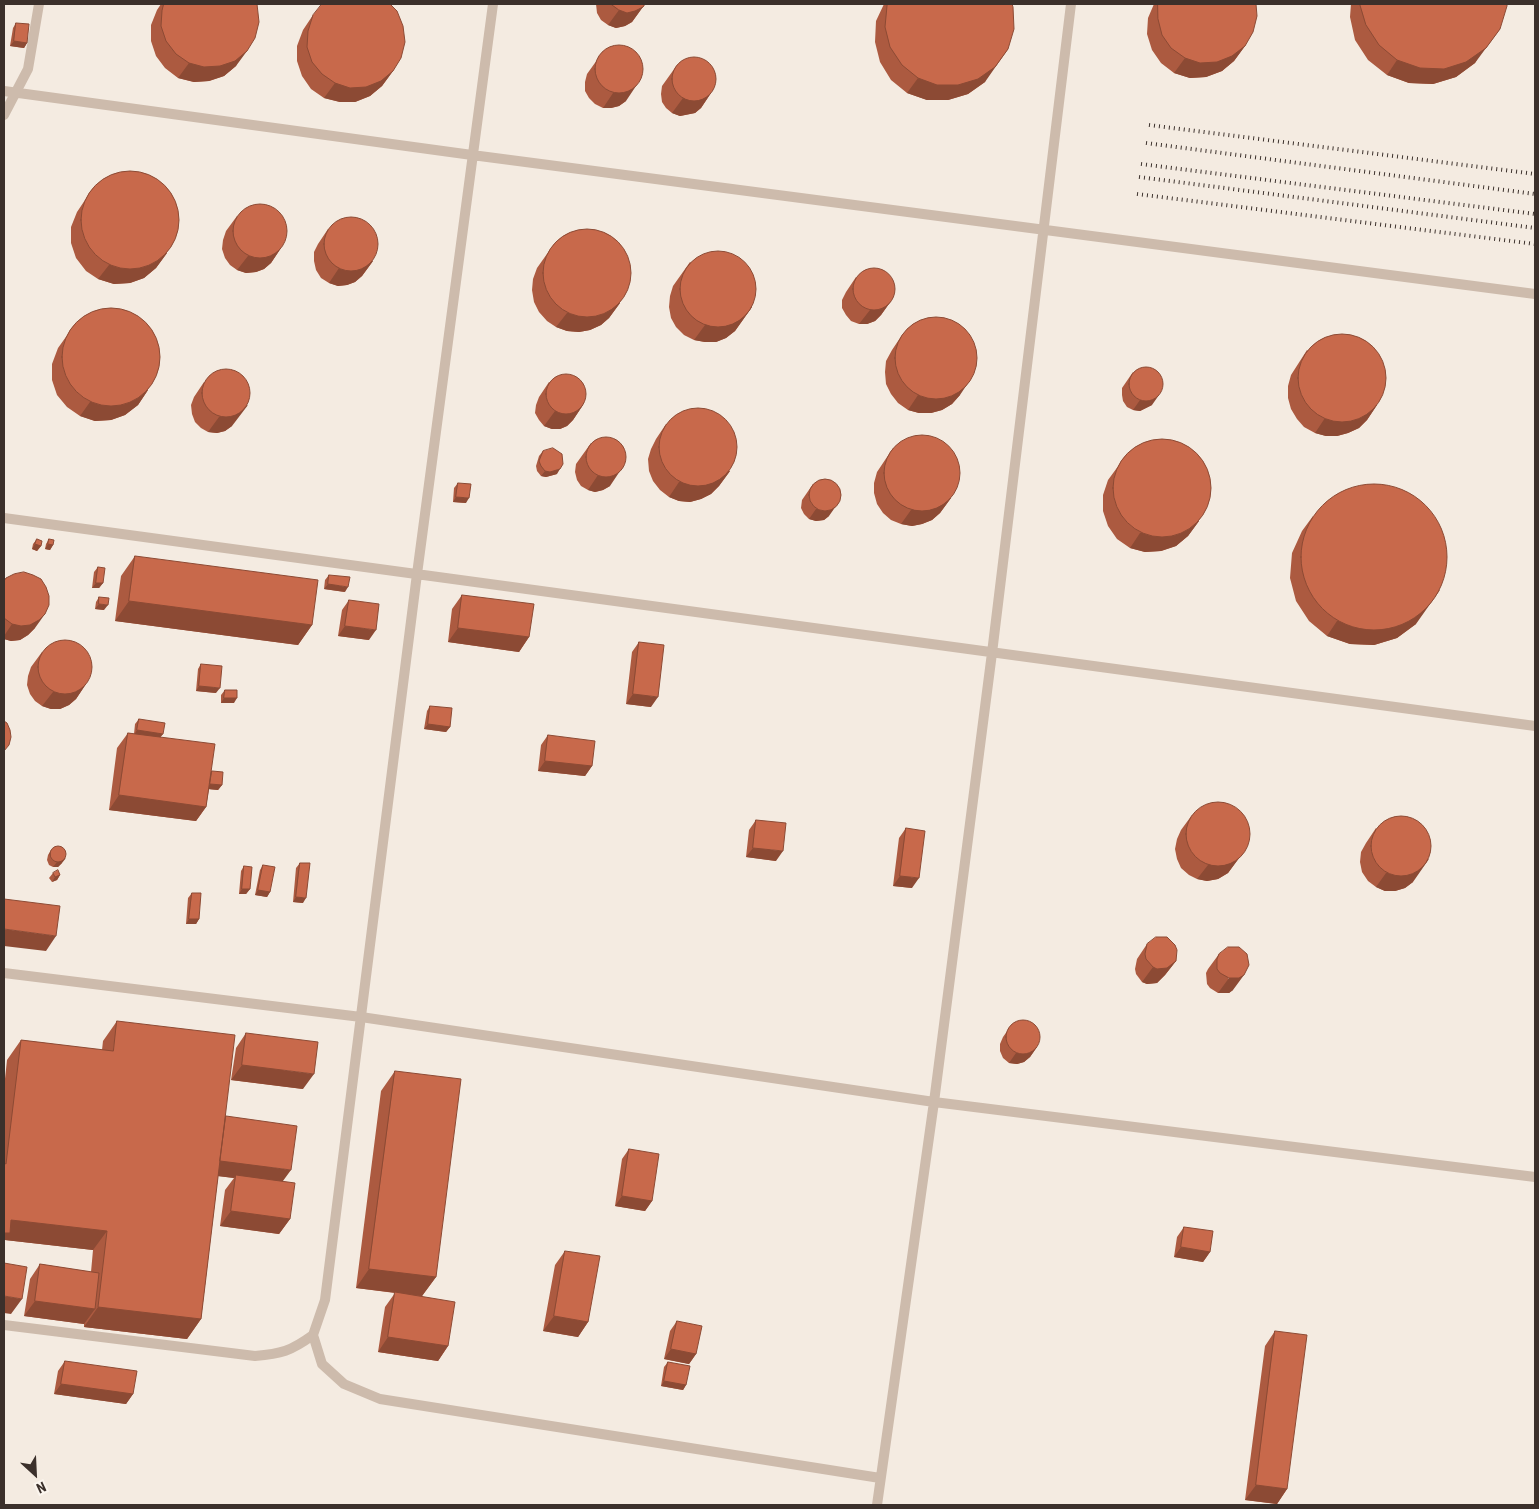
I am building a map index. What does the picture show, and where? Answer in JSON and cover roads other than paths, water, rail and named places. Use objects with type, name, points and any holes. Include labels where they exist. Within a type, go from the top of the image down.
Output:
[{"type":"lane","points":[[4,115],[28,69],[38,4]]},
{"type":"lane","points":[[4,1325],[255,1356],[276,1354],[294,1348],[313,1335],[326,1300],[417,574],[493,4]]},
{"type":"lane","points":[[877,1505],[934,1102],[992,653],[1071,4]]},
{"type":"lane","points":[[4,91],[472,155],[1535,294]]},
{"type":"lane","points":[[4,518],[1535,726]]},
{"type":"lane","points":[[4,973],[361,1017],[934,1102],[1535,1177]]},
{"type":"lane","points":[[313,1335],[322,1364],[344,1384],[380,1399],[880,1478]]},
{"type":"railway","points":[[1149,125],[1535,174]]},
{"type":"railway","points":[[1146,143],[1535,194]]},
{"type":"railway","points":[[1141,164],[1535,214]]},
{"type":"railway","points":[[1139,177],[1535,228]]},
{"type":"railway","points":[[1137,194],[1535,244]]}]
